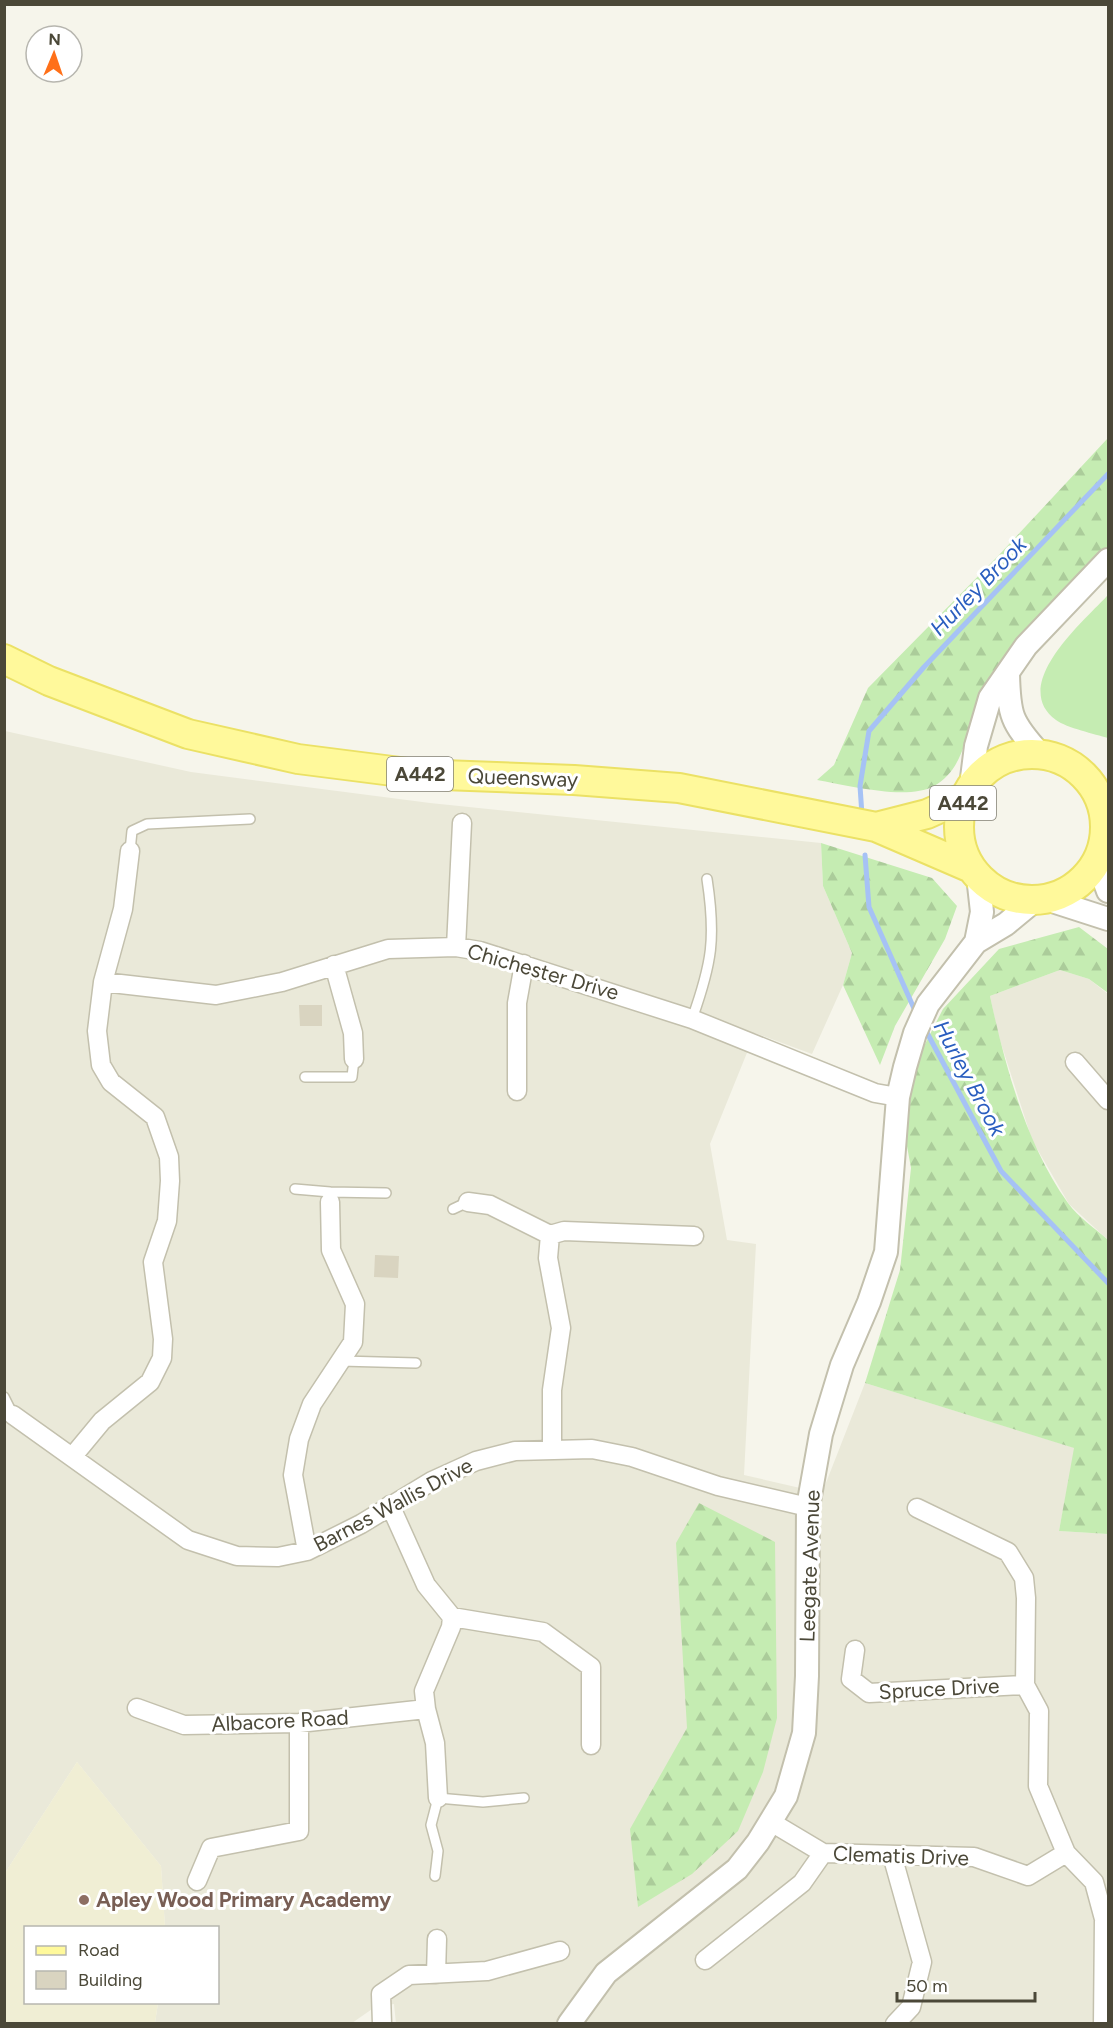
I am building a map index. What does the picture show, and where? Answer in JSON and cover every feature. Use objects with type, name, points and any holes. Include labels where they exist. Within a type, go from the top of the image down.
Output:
[{"type":"main road","name":"Queensway","points":[[4,659],[49,681],[188,734],[298,759],[416,774],[574,780],[680,788],[866,825]]},
{"type":"main road","name":"A442","points":[[866,825],[927,814],[968,791],[989,767],[1012,756],[1039,753],[1060,759],[1079,770],[1108,780]]},
{"type":"main road","name":"A442","points":[[1079,770],[1096,789],[1105,814],[1104,846]]},
{"type":"main road","name":"A442","points":[[968,791],[959,820],[961,845],[975,872]]},
{"type":"main road","name":"A442","points":[[866,825],[975,872],[1004,894],[1040,899]]},
{"type":"main road","points":[[1040,899],[1066,891],[1084,879],[1104,846]]},
{"type":"street","points":[[968,791],[976,746],[990,698],[1026,646],[1108,560]]},
{"type":"street","points":[[1008,674],[1009,708],[1017,729],[1039,753]]},
{"type":"street","points":[[456,947],[462,823]]},
{"type":"street","points":[[1104,846],[1108,891]]},
{"type":"street","points":[[73,1456],[102,1421],[150,1382],[162,1358],[153,1262],[167,1221],[169,1157],[155,1117],[111,1082],[100,1065],[97,1031],[103,982],[123,909],[130,851]]},
{"type":"street","name":"Leegate Avenue","points":[[975,872],[982,912],[976,942]]},
{"type":"street","points":[[1040,899],[1108,919]]},
{"type":"street","name":"Leegate Avenue","points":[[569,2024],[606,1973],[736,1869],[771,1822],[786,1796],[804,1733],[807,1676],[808,1507],[821,1434],[842,1365],[869,1302],[886,1252],[898,1097],[915,1033],[926,1009],[976,942],[1040,899]]},
{"type":"street","name":"Chichester Drive","points":[[103,982],[216,995],[282,982],[388,949],[456,947],[480,951],[525,964],[692,1019],[875,1093],[898,1097]]},
{"type":"street","points":[[517,1091],[517,1003],[525,964]]},
{"type":"street","points":[[334,965],[353,1033],[354,1059]]},
{"type":"street","points":[[1075,1062],[1108,1100]]},
{"type":"street","points":[[307,1551],[292,1475],[299,1439],[312,1404],[353,1342],[356,1304],[331,1250],[330,1197]]},
{"type":"street","points":[[461,1206],[490,1205],[550,1234],[564,1231],[694,1236]]},
{"type":"street","points":[[550,1234],[548,1258],[561,1328],[552,1390],[552,1448]]},
{"type":"street","name":"Barnes Wallis Drive","points":[[13,1415],[188,1540],[237,1556],[279,1557],[307,1551],[361,1524],[432,1481],[476,1461],[515,1451],[552,1448],[592,1449],[632,1457],[718,1486],[808,1507]]},
{"type":"street","points":[[390,1505],[426,1585],[452,1617],[543,1632],[591,1667],[591,1744]]},
{"type":"street","points":[[917,1508],[1008,1552],[1024,1578],[1026,1598],[1025,1685],[1039,1712],[1038,1786],[1066,1853],[1094,1882],[1104,1919],[1103,2024]]},
{"type":"street","points":[[438,1798],[435,1743],[424,1691],[451,1627],[452,1617]]},
{"type":"street","name":"Spruce Drive","points":[[855,1650],[851,1679],[869,1693],[1025,1685]]},
{"type":"street","name":"Albacore Road","points":[[137,1708],[184,1725],[298,1723],[426,1709]]},
{"type":"street","points":[[198,1881],[211,1848],[299,1831],[298,1723]]},
{"type":"street","name":"Clematis Drive","points":[[771,1822],[823,1854],[974,1857],[1028,1876],[1066,1853]]},
{"type":"street","points":[[705,1960],[802,1883],[823,1854]]},
{"type":"street","points":[[892,1855],[922,1962],[911,2007],[895,2024]]},
{"type":"street","points":[[436,1974],[437,1939]]},
{"type":"street","points":[[382,2024],[381,1994],[409,1975],[487,1971],[560,1951]]},
{"type":"lane","points":[[130,851],[132,831],[147,824],[250,819]]},
{"type":"lane","points":[[692,1019],[709,973],[712,940],[707,879]]},
{"type":"lane","points":[[305,1077],[352,1077],[354,1059]]},
{"type":"lane","points":[[295,1189],[330,1197],[386,1193]]},
{"type":"lane","points":[[340,1361],[416,1363]]},
{"type":"lane","points":[[4,1397],[13,1415]]},
{"type":"lane","points":[[435,1876],[438,1851],[431,1825],[438,1798],[483,1802],[524,1798]]},
{"type":"shaded area","points":[[5,731],[191,772],[430,803],[821,843],[823,886],[852,953],[843,985],[812,1054],[755,1033],[710,1144],[727,1240],[756,1244],[744,1475],[822,1493],[865,1383],[1075,1448],[1059,1531],[1108,1534],[1108,2023],[396,2024],[394,2004],[375,2007],[352,2023],[155,2023],[158,2004],[219,2004],[219,1926],[165,1926],[161,1866],[77,1762],[5,1873]]},
{"type":"shaded area","points":[[1060,970],[1089,979],[1108,994],[1108,1240],[1069,1204],[1032,1140],[998,1034],[990,996]]},
{"type":"shaded area","name":"Apley Wood Primary Academy","points":[[77,1762],[161,1866],[165,1926],[24,1926],[24,2004],[158,2004],[155,2023],[5,2023],[5,1873]]},
{"type":"green space","points":[[1108,438],[1108,547],[1045,610],[1001,661],[982,692],[962,752],[946,777],[934,786],[909,792],[860,788],[817,780],[834,765],[868,688],[999,555]]},
{"type":"green space","points":[[1108,595],[1108,738],[1056,720],[1044,706],[1041,689],[1045,672],[1055,654],[1083,620]]},
{"type":"green space","points":[[821,843],[932,878],[957,906],[945,939],[895,1026],[880,1065],[843,985],[852,953],[823,886]]},
{"type":"green space","points":[[1079,927],[1108,949],[1108,993],[1089,979],[1060,970],[990,996],[1010,1077],[1040,1156],[1072,1208],[1108,1240],[1108,1534],[1059,1531],[1074,1448],[865,1383],[900,1270],[911,1168],[898,1097],[943,1009],[999,949]]},
{"type":"green space","points":[[699,1503],[775,1542],[777,1718],[763,1772],[738,1831],[692,1874],[638,1907],[630,1829],[687,1728],[676,1543]]},
{"type":"building","points":[[299,1005],[322,1005],[322,1026],[300,1026]]},
{"type":"building","points":[[375,1255],[399,1256],[398,1278],[374,1277]]},
{"type":"waterway","name":"Hurley Brook","points":[[862,815],[860,786],[869,731],[924,667],[1108,474]]},
{"type":"waterway","name":"Hurley Brook","points":[[865,855],[869,907],[916,1013]]},
{"type":"waterway","name":"Hurley Brook","points":[[925,1029],[1001,1171],[1108,1283]]},
{"type":"place","name":"Apley Wood Primary Academy","points":[[84,1900]]}]
